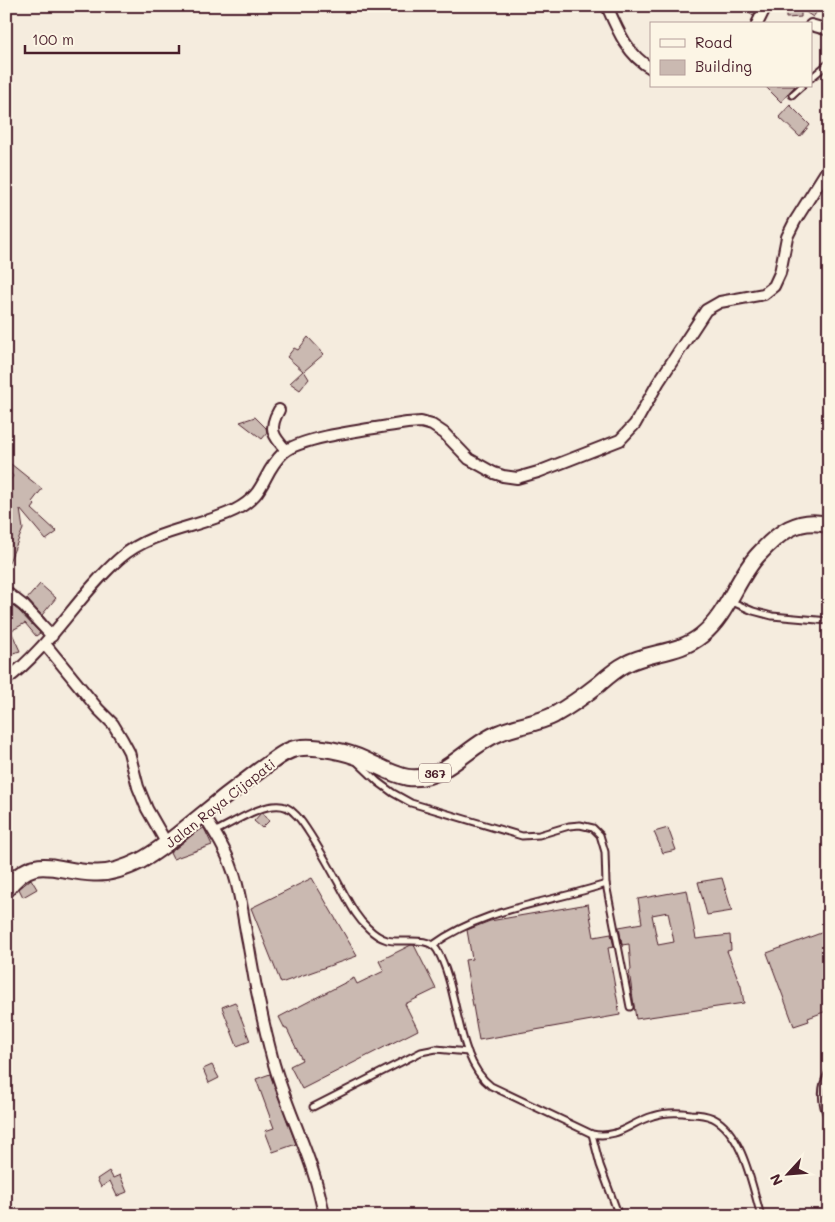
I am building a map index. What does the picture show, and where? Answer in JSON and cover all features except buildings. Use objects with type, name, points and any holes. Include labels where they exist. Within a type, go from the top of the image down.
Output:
[{"type":"main road","name":"Jalan Raya Cijapati","points":[[6,890],[19,875],[32,868],[46,866],[78,872],[104,873],[136,863],[167,844],[244,782],[288,751],[304,747],[352,755],[403,777],[413,778],[430,775],[458,760],[499,733],[554,715],[588,693],[628,663],[669,652],[692,643],[716,621],[744,572],[757,556],[782,533],[795,525],[807,522],[829,525]]},
{"type":"street","points":[[607,6],[624,41],[638,59],[650,67]]},
{"type":"street","points":[[758,22],[766,6]]},
{"type":"street","points":[[812,25],[829,30]]},
{"type":"street","points":[[6,680],[48,640],[107,570],[122,557],[136,546],[148,540],[224,515],[248,504],[265,482],[270,469],[286,450],[302,443],[325,437],[421,422],[437,428],[469,459],[481,466],[504,476],[517,478],[538,472],[620,440],[635,424],[649,398],[706,310],[720,302],[764,294],[774,286],[780,273],[787,236],[829,168]]},
{"type":"street","points":[[279,410],[274,418],[272,431],[278,442],[286,450]]},
{"type":"street","points":[[6,592],[24,606],[48,640],[66,672],[113,724],[128,752],[147,809],[167,844]]},
{"type":"street","points":[[203,814],[223,846],[240,894],[254,976],[272,1058],[315,1179],[324,1216]]},
{"type":"lane","points":[[812,77],[829,63]]},
{"type":"lane","points":[[792,95],[800,88]]},
{"type":"lane","points":[[729,601],[753,611],[772,616],[829,621]]},
{"type":"lane","points":[[352,755],[378,782],[393,793],[411,803],[457,817],[522,836],[539,836],[580,824],[593,828],[600,835],[605,852],[606,884],[630,1007]]},
{"type":"lane","points":[[214,832],[264,808],[273,806],[286,807],[295,813],[316,844],[357,916],[367,928],[386,940],[424,942],[433,945],[446,972],[468,1052],[478,1073],[491,1086],[592,1134],[609,1135],[652,1116],[666,1113],[679,1112],[712,1118],[728,1130],[736,1141],[761,1216]]},
{"type":"lane","points":[[433,945],[447,935],[480,919],[505,910],[574,895],[606,884]]},
{"type":"lane","points":[[313,1107],[421,1052],[436,1049],[468,1052]]},
{"type":"lane","points":[[829,1072],[822,1086],[822,1104],[829,1120]]},
{"type":"lane","points":[[592,1134],[600,1165],[619,1216]]}]
